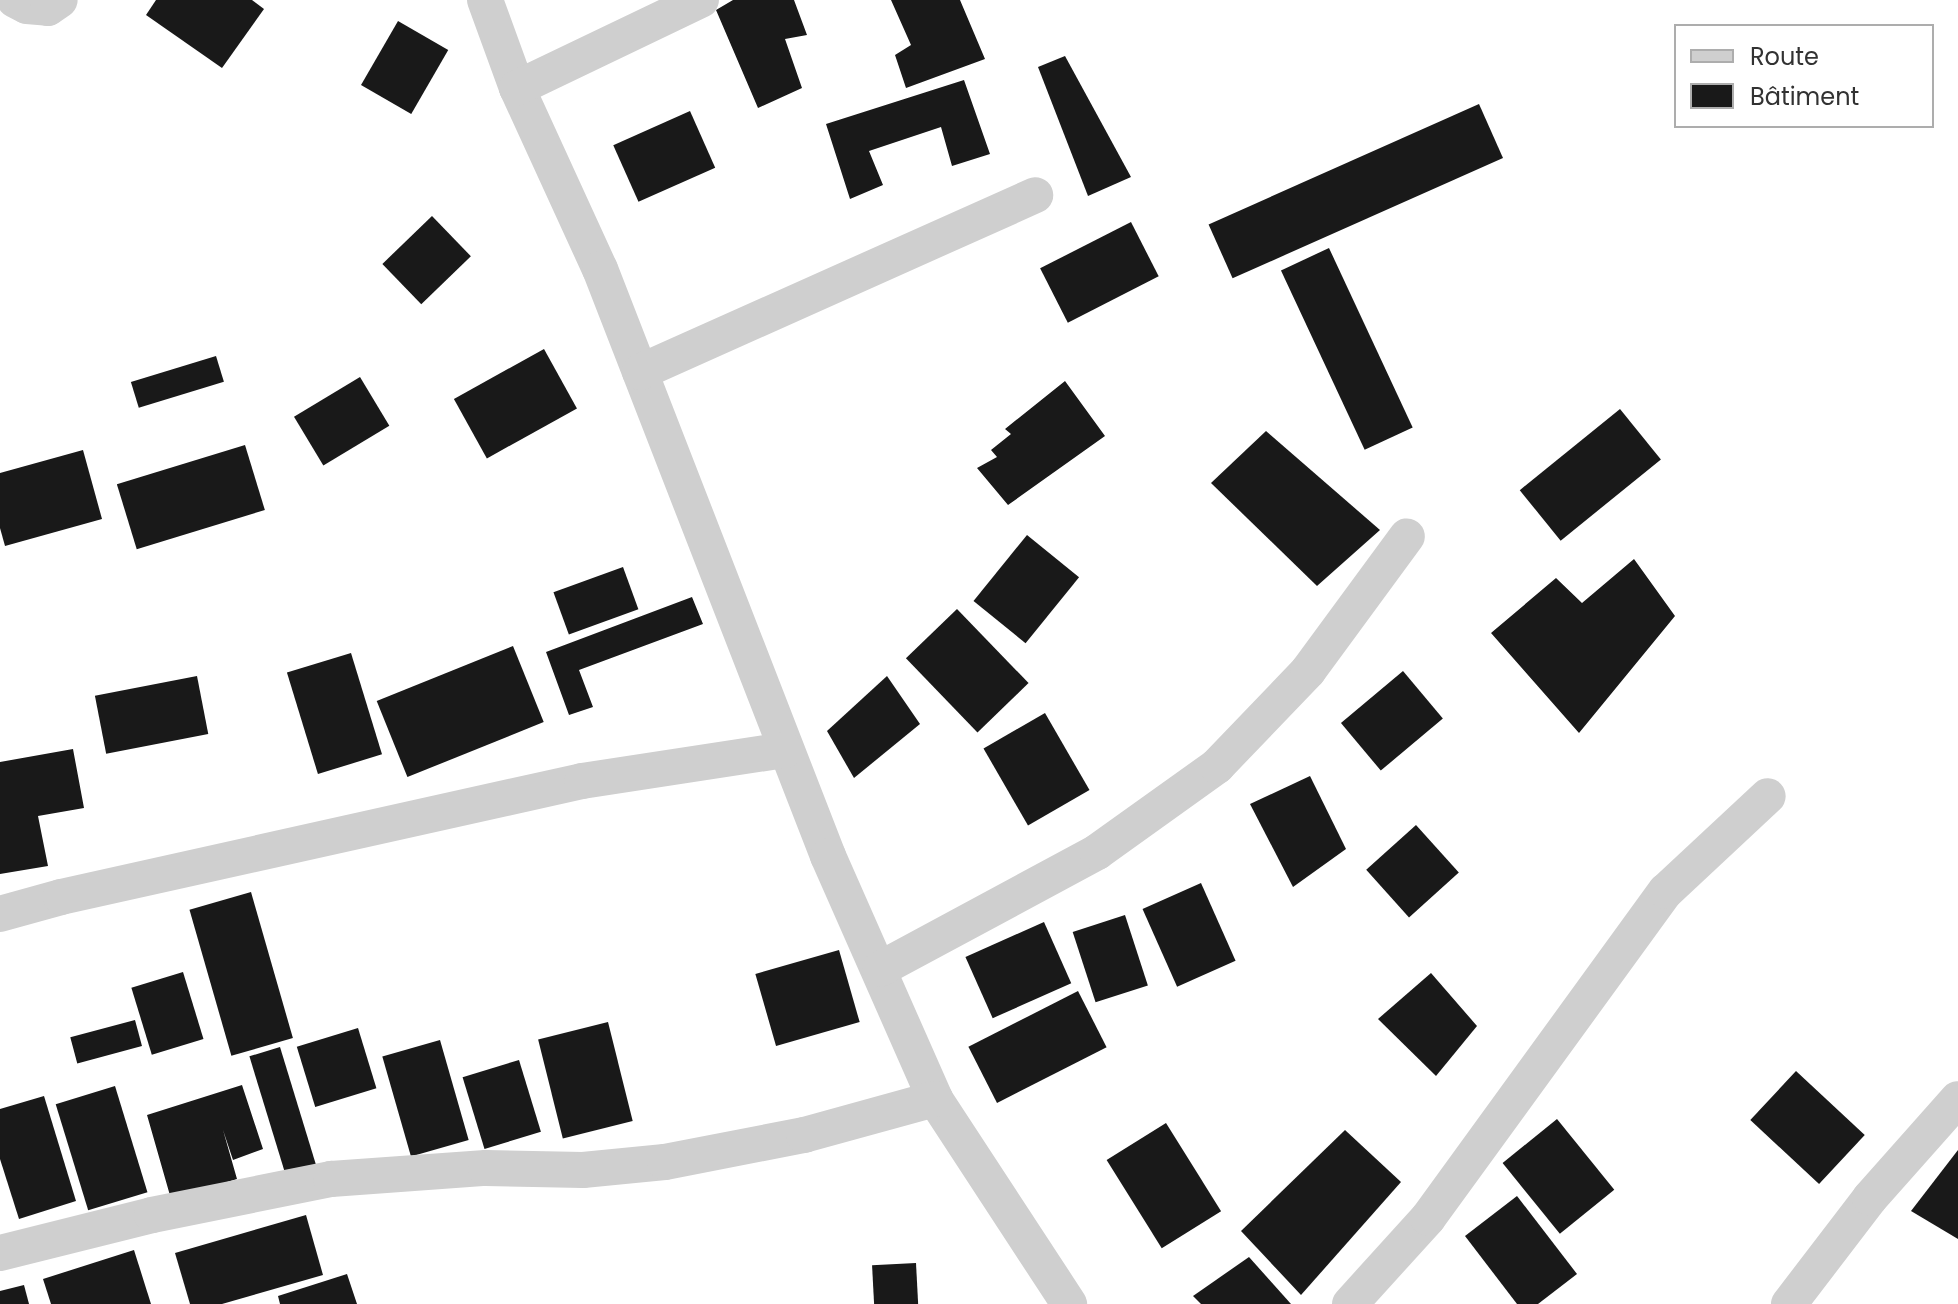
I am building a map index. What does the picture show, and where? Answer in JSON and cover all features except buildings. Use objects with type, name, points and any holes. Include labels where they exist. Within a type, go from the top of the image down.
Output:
[{"type":"street","points":[[15,0],[48,8],[60,0]]},
{"type":"street","points":[[485,0],[517,88],[600,269],[828,856],[935,1099],[1069,1304]]},
{"type":"street","points":[[517,88],[701,0]]},
{"type":"street","points":[[640,372],[1035,195]]},
{"type":"street","points":[[880,969],[1097,852],[1217,766],[1308,671],[1407,536]]},
{"type":"street","points":[[0,914],[61,897],[582,781],[785,750]]},
{"type":"street","points":[[1350,1304],[1428,1218],[1666,891],[1768,796]]},
{"type":"street","points":[[0,1253],[152,1215],[331,1179],[486,1168],[583,1170],[665,1162],[804,1135],[935,1099]]},
{"type":"street","points":[[1789,1304],[1870,1198],[1958,1099]]}]
